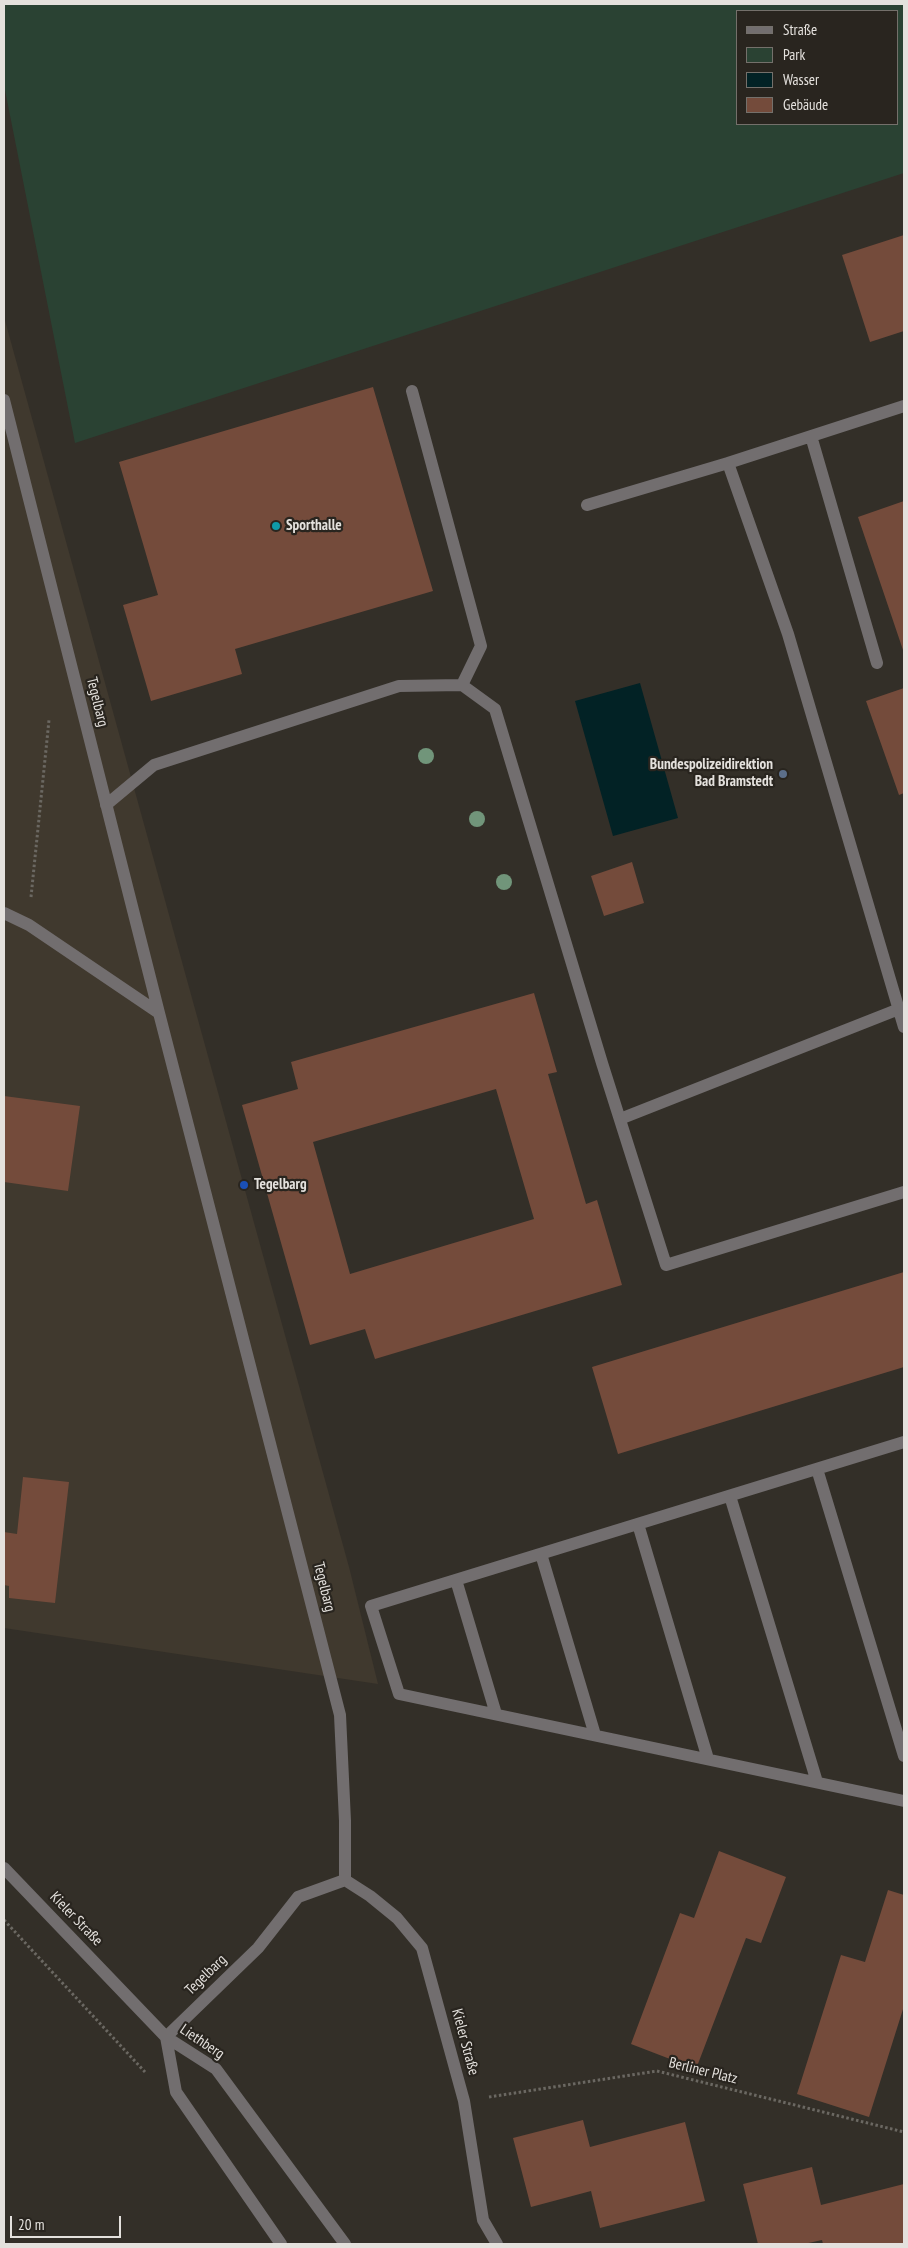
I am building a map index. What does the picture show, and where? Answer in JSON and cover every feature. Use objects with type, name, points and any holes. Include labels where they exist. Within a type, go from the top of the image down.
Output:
[{"type":"street","points":[[412,392],[480,646],[462,685]]},
{"type":"street","name":"Tegelbarg","points":[[4,400],[159,1013],[340,1715],[345,1821],[345,1880],[298,1897],[258,1948],[166,2037]]},
{"type":"street","points":[[587,505],[904,406]]},
{"type":"street","points":[[811,436],[877,663]]},
{"type":"street","points":[[728,462],[788,634],[904,1027]]},
{"type":"street","points":[[106,805],[154,765],[399,686],[462,685],[495,709],[666,1265],[904,1192]]},
{"type":"street","points":[[4,913],[29,924],[159,1013]]},
{"type":"street","points":[[620,1119],[898,1009]]},
{"type":"street","points":[[904,1442],[371,1606],[399,1694],[904,1800]]},
{"type":"street","points":[[817,1469],[904,1756]]},
{"type":"street","points":[[730,1496],[817,1782]]},
{"type":"street","points":[[638,1524],[708,1759]]},
{"type":"street","points":[[541,1554],[595,1735]]},
{"type":"street","points":[[456,1580],[496,1714]]},
{"type":"street","name":"Kieler Straße","points":[[4,1868],[166,2037]]},
{"type":"street","name":"Kieler Straße","points":[[345,1880],[370,1896],[397,1918],[422,1948],[464,2101],[483,2220],[497,2244]]},
{"type":"street","name":"Liethberg","points":[[166,2037],[176,2092],[281,2244]]},
{"type":"street","name":"Liethberg","points":[[166,2037],[216,2069],[345,2244]]},
{"type":"path","points":[[29,924],[49,720]]},
{"type":"path","points":[[4,1920],[147,2076]]},
{"type":"path","name":"Berliner Platz","points":[[464,2101],[657,2071],[904,2132]]},
{"type":"shaded area","points":[[4,317],[349,1567],[378,1684],[4,1628]]},
{"type":"green space","points":[[4,4],[904,4],[904,173],[75,443],[4,85]]},
{"type":"water","points":[[640,683],[678,818],[613,836],[575,701]]},
{"type":"building","points":[[904,235],[904,331],[870,342],[842,255]]},
{"type":"building","name":"Sporthalle","points":[[373,387],[433,591],[235,649],[242,674],[151,701],[123,605],[158,595],[119,462]]},
{"type":"building","points":[[904,501],[904,653],[858,517]]},
{"type":"building","points":[[904,688],[904,793],[899,795],[866,701]]},
{"type":"building","points":[[632,862],[644,903],[604,916],[591,876]]},
{"type":"building","points":[[534,993],[557,1072],[548,1074],[586,1204],[597,1200],[622,1285],[375,1359],[365,1329],[310,1345],[242,1105],[298,1089],[291,1062]],"holes":[[[496,1089],[534,1219],[350,1274],[313,1142]]]},
{"type":"building","points":[[4,1096],[80,1106],[68,1191],[4,1182]]},
{"type":"building","points":[[904,1272],[904,1367],[618,1454],[592,1367]]},
{"type":"building","points":[[23,1477],[69,1482],[55,1603],[9,1598],[9,1586],[4,1585],[4,1532],[17,1534]]},
{"type":"building","points":[[719,1851],[786,1877],[761,1943],[746,1938],[696,2069],[631,2044],[680,1913],[694,1918]]},
{"type":"building","points":[[888,1890],[904,1895],[904,2006],[869,2117],[797,2094],[841,1955],[865,1962]]},
{"type":"building","points":[[583,2120],[590,2147],[685,2122],[705,2201],[600,2228],[591,2191],[531,2207],[513,2138]]},
{"type":"building","points":[[812,2167],[821,2205],[904,2184],[904,2244],[823,2244],[822,2240],[804,2244],[758,2244],[743,2184]]},
{"type":"place","name":"Sporthalle","points":[[276,526]]},
{"type":"place","name":"Bundespolizeidirektion Bad Bramstedt","points":[[783,774]]},
{"type":"place","name":"Tegelbarg","points":[[244,1185]]}]
